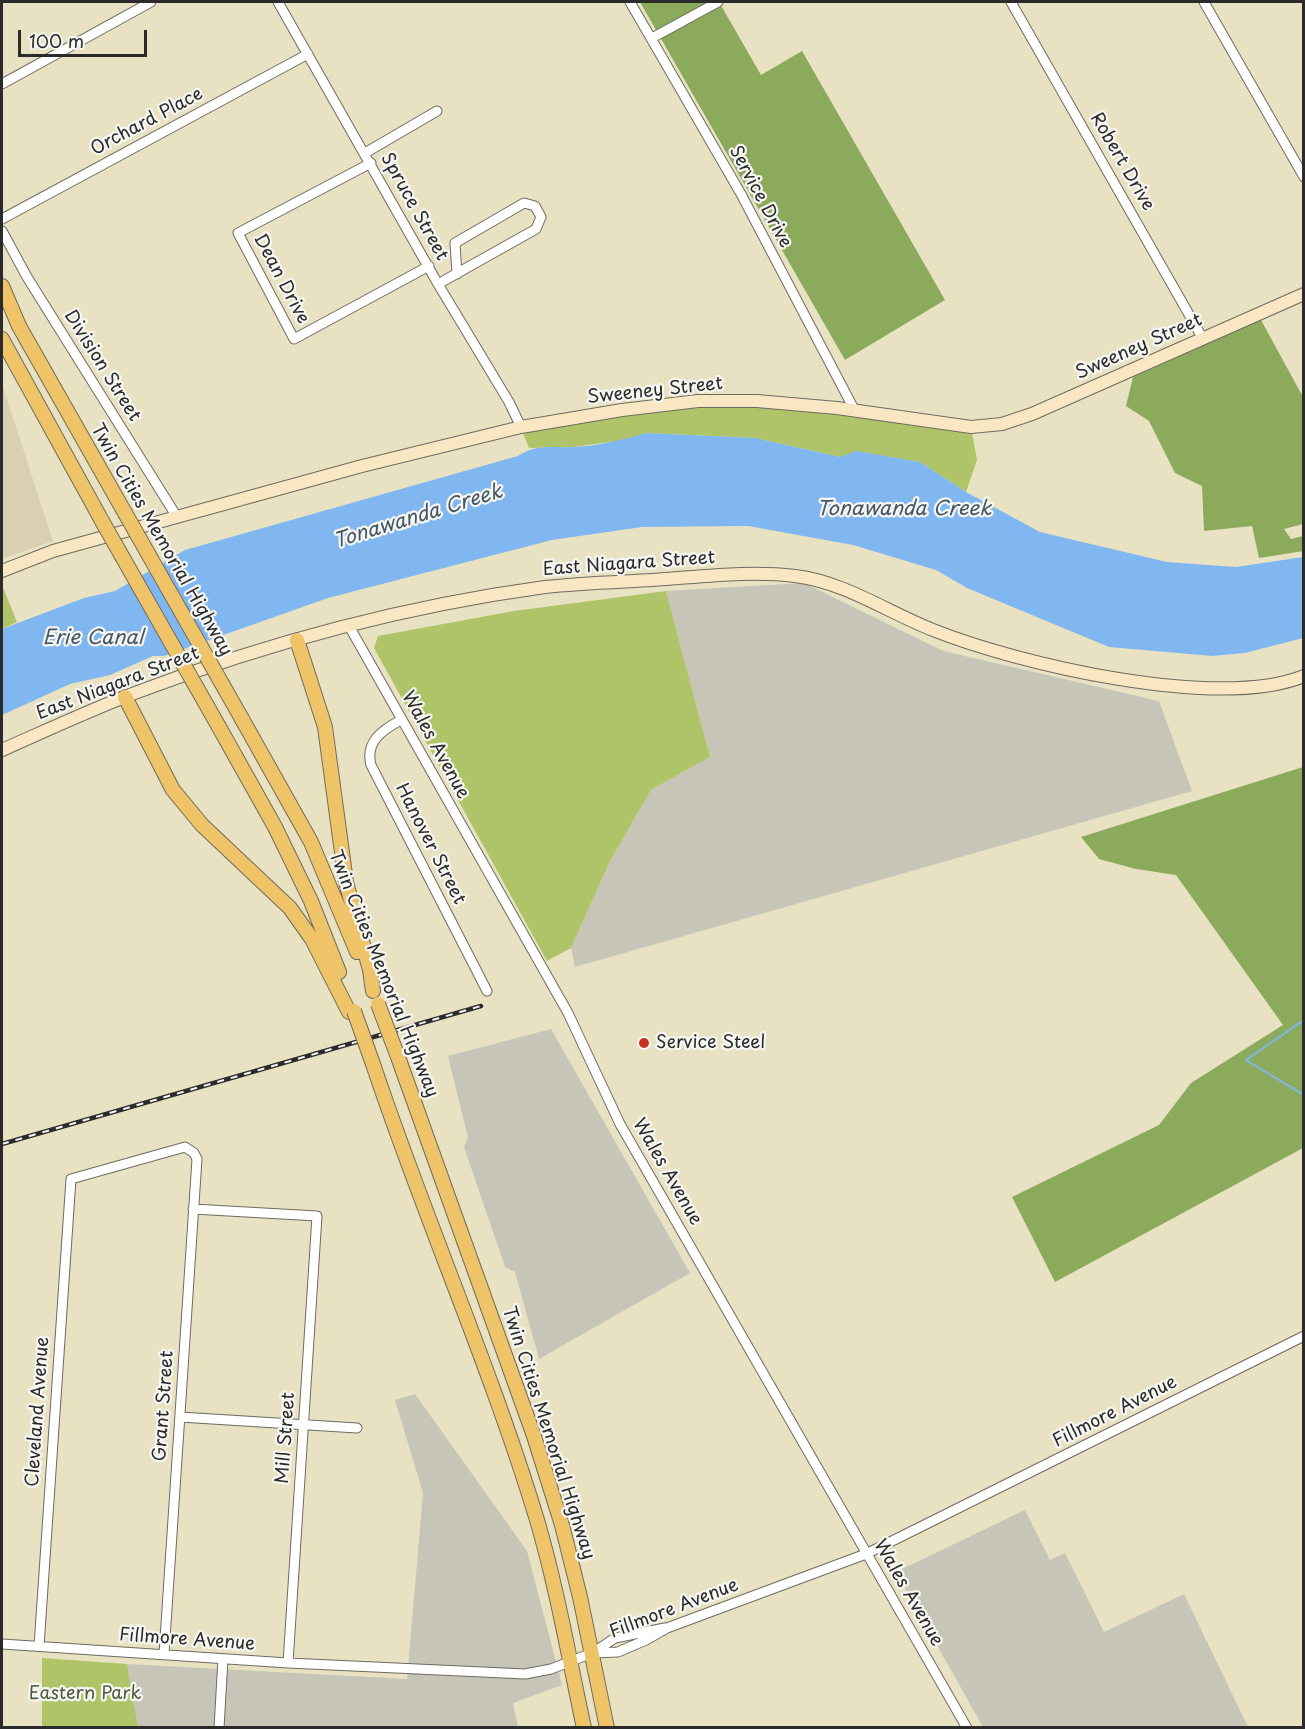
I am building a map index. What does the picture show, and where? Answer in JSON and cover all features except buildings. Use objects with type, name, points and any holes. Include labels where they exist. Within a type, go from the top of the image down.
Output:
[{"type":"main road","name":"Twin Cities Memorial Highway","points":[[2,286],[19,326],[315,851],[398,1057],[534,1436],[562,1525],[607,1728]]},
{"type":"main road","points":[[2,339],[275,827],[311,901],[352,1012]]},
{"type":"main road","points":[[297,640],[325,727],[342,861],[373,991]]},
{"type":"main road","points":[[124,697],[173,790],[202,825],[290,908],[318,949],[352,1012]]},
{"type":"main road","name":"Twin Cities Memorial Highway","points":[[352,1012],[373,1064],[408,1169],[514,1449],[550,1565],[584,1728]]},
{"type":"street","points":[[2,84],[151,2]]},
{"type":"street","name":"Spruce Street","points":[[278,2],[438,284],[509,402],[521,428]]},
{"type":"street","name":"Service Drive","points":[[630,2],[741,194],[855,411]]},
{"type":"street","points":[[652,38],[718,2]]},
{"type":"street","name":"Robert Drive","points":[[1011,2],[1203,339]]},
{"type":"street","points":[[1204,2],[1304,177]]},
{"type":"street","name":"Orchard Place","points":[[2,219],[308,54]]},
{"type":"street","points":[[365,153],[437,111]]},
{"type":"street","name":"Dean Drive","points":[[371,163],[238,233],[294,339],[429,266]]},
{"type":"street","points":[[438,284],[457,274],[536,229],[541,217],[535,206],[524,203],[455,243],[457,274]]},
{"type":"street","name":"Division Street","points":[[2,231],[27,277],[177,516]]},
{"type":"street","name":"Sweeney Street","points":[[2,571],[53,551],[362,466],[521,428],[621,410],[698,401],[757,401],[855,411],[971,428],[1002,424],[1032,414],[1304,294]]},
{"type":"street","name":"East Niagara Street","points":[[2,750],[124,697],[297,640],[349,626],[440,606],[548,587],[752,574],[794,576],[854,592],[950,636],[1052,664],[1120,679],[1168,686],[1240,689],[1266,686],[1304,676]]},
{"type":"street","name":"Wales Avenue","points":[[349,626],[568,1013],[620,1124],[967,1728]]},
{"type":"street","name":"Hanover Street","points":[[401,720],[373,742],[369,757],[371,765],[487,992]]},
{"type":"street","name":"Cleveland Avenue","points":[[39,1646],[71,1179],[179,1147],[190,1149],[197,1159]]},
{"type":"street","name":"Grant Street","points":[[164,1654],[197,1159]]},
{"type":"street","name":"Mill Street","points":[[193,1209],[316,1216],[288,1663]]},
{"type":"street","name":"Fillmore Avenue","points":[[2,1644],[288,1663],[525,1674],[592,1653],[615,1638],[667,1628],[866,1554],[1304,1336]]},
{"type":"street","points":[[180,1417],[357,1428]]},
{"type":"street","points":[[219,1728],[223,1659]]},
{"type":"shaded area","points":[[2,384],[53,541],[2,559]]},
{"type":"shaded area","points":[[804,583],[943,651],[1159,701],[1192,791],[575,967],[571,948],[610,861],[651,790],[710,757],[666,591]]},
{"type":"shaded area","points":[[551,1029],[690,1273],[539,1359],[515,1272],[505,1267],[464,1147],[468,1138],[448,1056]]},
{"type":"shaded area","points":[[415,1394],[527,1551],[562,1685],[513,1703],[518,1727],[138,1728],[127,1664],[407,1679],[423,1493],[395,1400]]},
{"type":"shaded area","points":[[1025,1510],[1050,1560],[1065,1553],[1104,1632],[1184,1594],[1248,1727],[983,1727],[896,1572]]},
{"type":"green space","points":[[640,2],[719,2],[761,75],[802,51],[945,300],[845,360]]},
{"type":"green space","points":[[1261,320],[1303,397],[1303,524],[1284,529],[1291,539],[1303,536],[1304,551],[1259,558],[1252,526],[1204,531],[1202,486],[1175,473],[1149,421],[1126,406],[1133,377]]},
{"type":"green space","points":[[698,401],[837,408],[971,427],[977,460],[966,492],[920,462],[857,452],[840,457],[755,438],[646,433],[624,440],[573,447],[529,448],[521,428]]},
{"type":"green space","points":[[2,585],[17,622],[2,629]]},
{"type":"green space","points":[[666,591],[710,757],[651,790],[610,861],[571,948],[547,961],[374,648],[378,636],[514,611]]},
{"type":"green space","points":[[1303,767],[1303,1148],[1055,1282],[1012,1197],[1159,1125],[1191,1083],[1283,1025],[1176,875],[1136,869],[1099,859],[1081,837]]},
{"type":"green space","name":"Eastern Park","points":[[42,1658],[127,1664],[138,1727],[42,1727]]},
{"type":"water","name":"Tonawanda Creek","points":[[646,433],[755,438],[840,457],[856,451],[920,462],[966,492],[1040,532],[1167,562],[1236,567],[1303,557],[1303,638],[1245,653],[1212,656],[1109,647],[967,588],[936,570],[853,545],[748,526],[642,527],[552,540],[328,598],[164,656],[153,656],[110,675],[70,684],[2,715],[2,629],[84,598],[115,591],[185,550],[518,456],[531,450],[544,447],[591,445]]},
{"type":"waterway","points":[[1304,1020],[1246,1060],[1304,1095]]},
{"type":"railway","points":[[2,1144],[481,1006]]},
{"type":"place","name":"Service Steel","points":[[644,1043]]},
{"type":"water label","name":"Erie Canal","points":[[93,638]]}]
